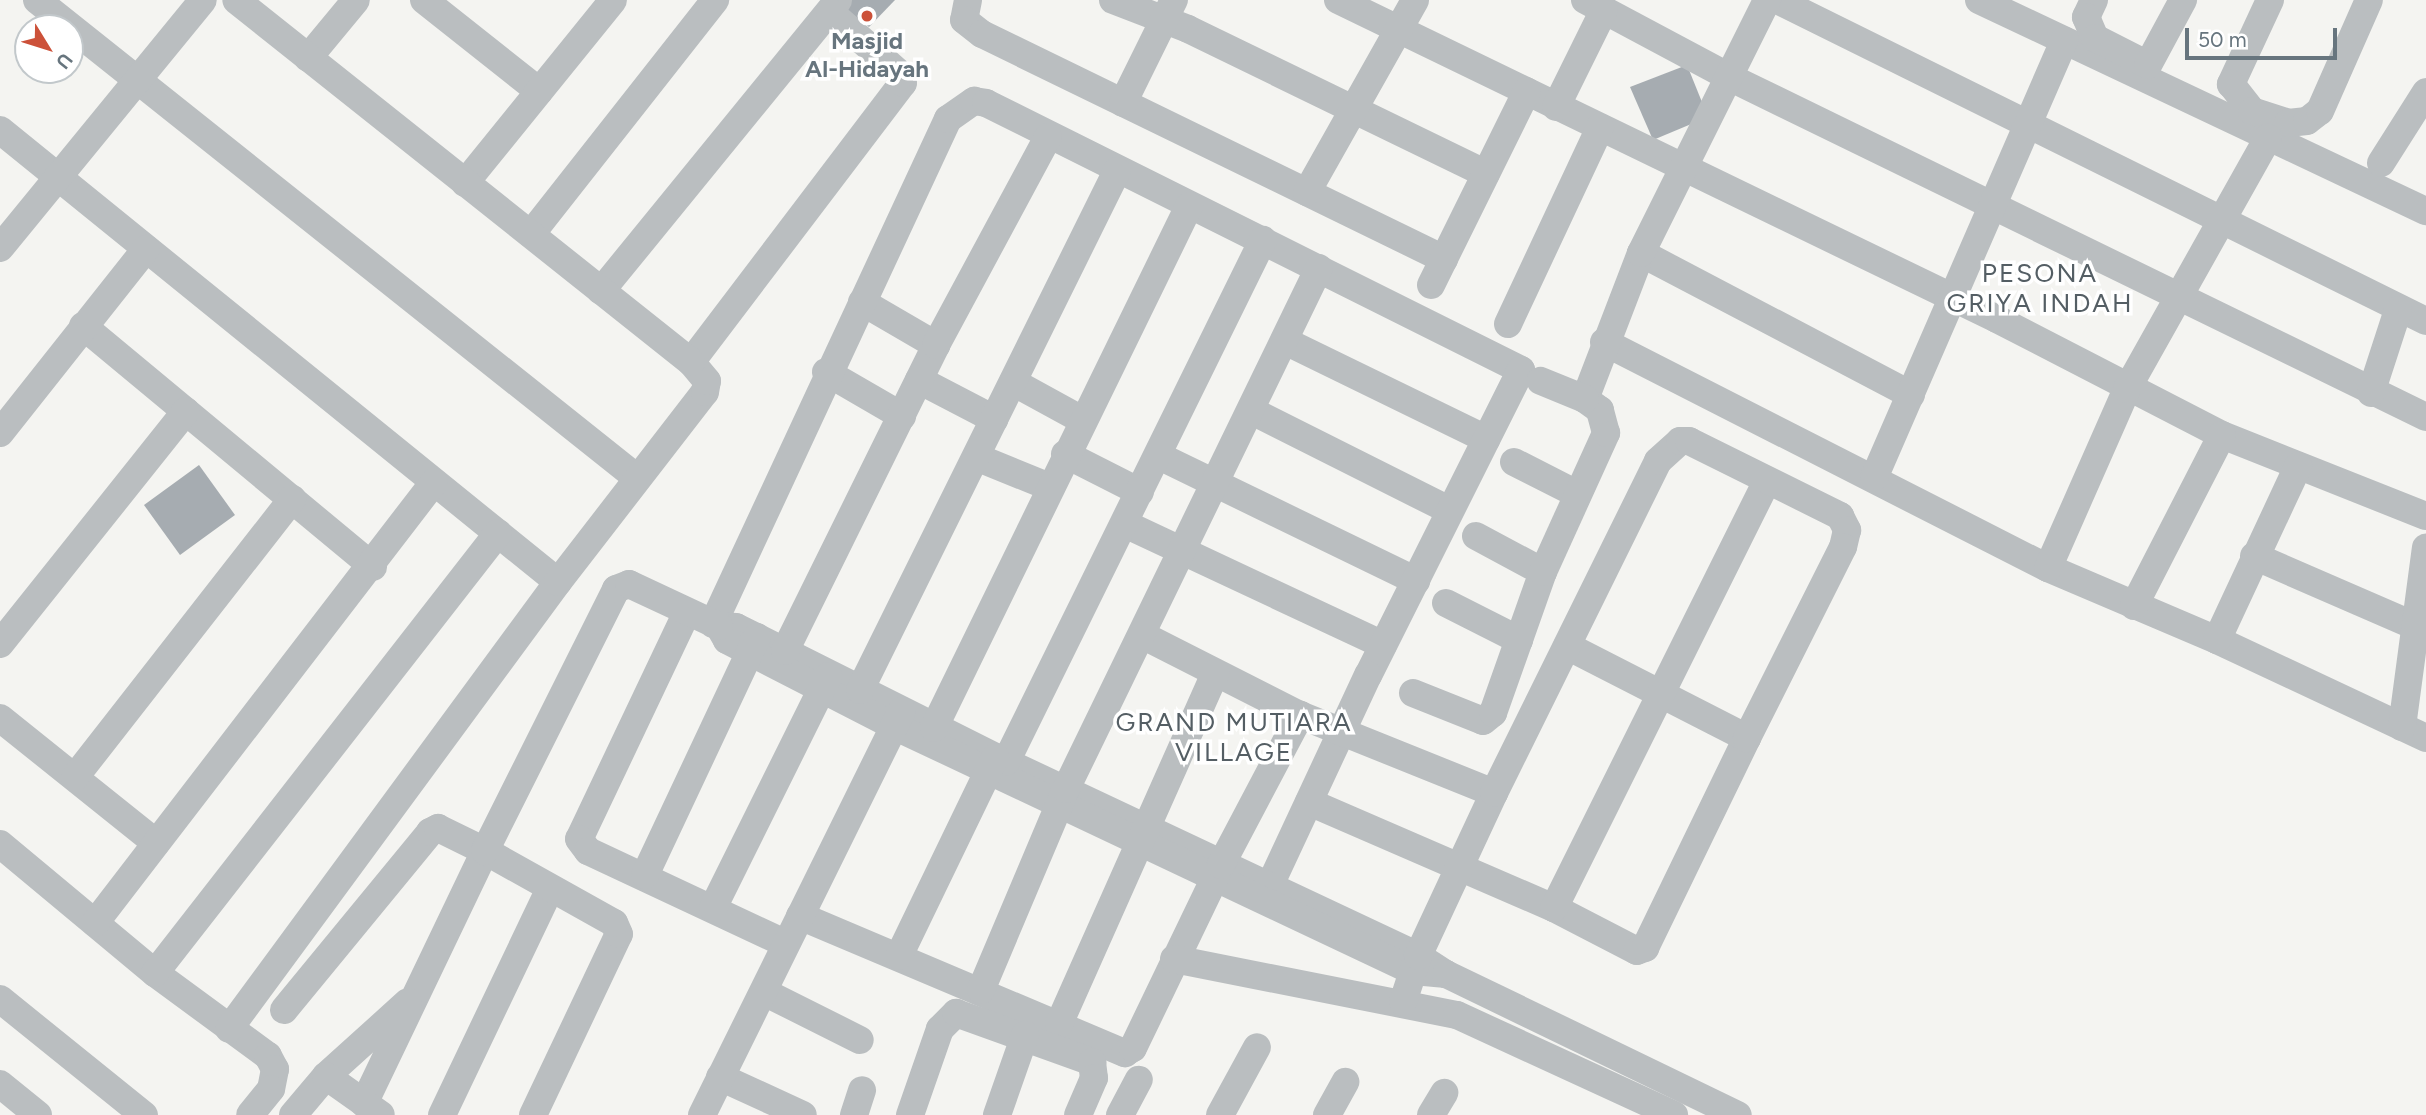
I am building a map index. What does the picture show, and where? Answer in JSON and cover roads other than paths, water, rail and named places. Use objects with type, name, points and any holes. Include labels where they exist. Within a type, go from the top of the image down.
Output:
[{"type":"street","points":[[37,0],[637,478]]},
{"type":"street","points":[[0,248],[56,176],[203,0]]},
{"type":"street","points":[[229,1029],[558,582],[705,391],[708,381],[691,362],[236,0]]},
{"type":"street","points":[[308,58],[356,0]]},
{"type":"street","points":[[465,183],[613,0]]},
{"type":"street","points":[[531,234],[715,0]]},
{"type":"street","points":[[968,0],[962,13],[970,27],[1444,259]]},
{"type":"street","points":[[1113,0],[1169,11],[1188,29],[1486,174]]},
{"type":"street","points":[[1338,0],[1950,298],[2222,435],[2426,516]]},
{"type":"street","points":[[1307,192],[1415,0]]},
{"type":"street","points":[[1586,399],[1604,342],[1642,253],[1731,78],[1767,0]]},
{"type":"street","points":[[1777,0],[2224,219],[2398,310],[2426,321]]},
{"type":"street","points":[[1979,0],[2426,211]]},
{"type":"street","points":[[2094,0],[2086,17],[2095,38],[2148,65],[2183,0]]},
{"type":"street","points":[[2270,0],[2231,84],[2252,111],[2288,123],[2307,121],[2320,110],[2369,0]]},
{"type":"street","points":[[437,4],[539,91]]},
{"type":"street","points":[[1556,107],[1595,5],[1731,78],[2181,296],[2371,393],[2426,417]]},
{"type":"street","points":[[601,291],[834,6],[901,75],[903,83],[691,362]]},
{"type":"street","points":[[1123,103],[1169,11]]},
{"type":"street","points":[[1874,478],[2064,40]]},
{"type":"street","points":[[1432,285],[1527,92]]},
{"type":"street","points":[[2422,101],[2426,141]]},
{"type":"street","points":[[2381,163],[2422,101]]},
{"type":"street","points":[[716,625],[826,372],[948,119],[974,102],[986,103],[1048,137],[1519,366],[1521,373],[1449,510],[1383,645],[1269,889]]},
{"type":"street","points":[[1508,324],[1601,128]]},
{"type":"street","points":[[0,130],[558,582]]},
{"type":"street","points":[[785,651],[936,345],[1048,137]]},
{"type":"street","points":[[2048,568],[2127,389],[2268,138]]},
{"type":"street","points":[[860,690],[1117,171]]},
{"type":"street","points":[[934,728],[1082,419],[1189,206]]},
{"type":"street","points":[[899,956],[997,764],[1125,524],[1263,240]]},
{"type":"street","points":[[0,433],[146,248]]},
{"type":"street","points":[[1642,253],[1911,395]]},
{"type":"street","points":[[981,990],[1063,797],[1144,636],[1319,268]]},
{"type":"street","points":[[862,302],[936,345]]},
{"type":"street","points":[[2371,393],[2398,310]]},
{"type":"street","points":[[83,326],[373,566]]},
{"type":"street","points":[[1285,341],[1486,439]]},
{"type":"street","points":[[1604,342],[2048,568],[2217,640],[2414,733],[2415,626],[2426,548]]},
{"type":"street","points":[[826,372],[902,416]]},
{"type":"street","points":[[919,380],[994,419]]},
{"type":"street","points":[[1413,693],[1483,720],[1489,718],[1544,572],[1606,433],[1600,410],[1586,399],[1541,381]]},
{"type":"street","points":[[1013,382],[1082,419]]},
{"type":"street","points":[[0,644],[186,411]]},
{"type":"street","points":[[1252,411],[1449,510]]},
{"type":"street","points":[[2134,606],[2222,435]]},
{"type":"street","points":[[1309,802],[1460,867],[1554,908],[1637,951],[1645,948],[1843,547],[1847,530],[1840,516],[1766,482],[1689,441],[1664,453],[1494,793],[1460,867],[1416,963],[1403,1002]]},
{"type":"street","points":[[1065,454],[1140,492]]},
{"type":"street","points":[[1159,456],[1416,581]]},
{"type":"street","points":[[976,457],[1050,487]]},
{"type":"street","points":[[1514,462],[1577,494]]},
{"type":"street","points":[[2217,640],[2298,466]]},
{"type":"street","points":[[95,923],[373,566],[434,482]]},
{"type":"street","points":[[1554,908],[1766,482]]},
{"type":"street","points":[[75,777],[292,499]]},
{"type":"street","points":[[1125,524],[1383,645]]},
{"type":"street","points":[[155,973],[498,533]]},
{"type":"street","points":[[1476,536],[1544,572]]},
{"type":"street","points":[[2254,556],[2415,626]]},
{"type":"street","points":[[326,1076],[372,1109],[418,993],[485,850],[616,589],[629,584],[716,625],[736,627],[753,644],[898,718],[1218,872],[1416,963],[1457,979],[1738,1115]]},
{"type":"street","points":[[1446,603],[1519,640]]},
{"type":"street","points":[[687,612],[580,832],[588,851],[645,875],[784,943]]},
{"type":"street","points":[[1144,636],[1300,715],[1494,793]]},
{"type":"street","points":[[753,644],[785,651],[825,682],[860,690],[898,718],[934,728],[997,764]]},
{"type":"street","points":[[645,875],[753,644]]},
{"type":"street","points":[[1567,646],[1747,738]]},
{"type":"street","points":[[1059,1024],[1141,834],[1215,673]]},
{"type":"street","points":[[713,908],[825,682]]},
{"type":"street","points":[[800,916],[981,990],[1120,1053],[1130,1051],[1218,872],[1300,715]]},
{"type":"street","points":[[0,718],[156,842]]},
{"type":"street","points":[[702,1115],[764,992],[784,943],[898,718]]},
{"type":"street","points":[[284,1010],[430,832],[438,828],[485,850],[614,923],[619,934],[533,1115]]},
{"type":"street","points":[[0,845],[155,973],[268,1056],[275,1069],[271,1089],[250,1115]]},
{"type":"street","points":[[1218,872],[1269,889],[1416,963]]},
{"type":"street","points":[[442,1115],[550,889]]},
{"type":"street","points":[[1174,959],[1403,1002],[1457,1015],[1674,1115]]},
{"type":"street","points":[[1457,979],[1457,1015]]},
{"type":"street","points":[[764,992],[860,1040]]},
{"type":"street","points":[[293,1115],[326,1076],[418,993]]},
{"type":"street","points":[[0,999],[144,1115]]},
{"type":"street","points":[[910,1115],[940,1029],[957,1013],[1025,1035],[1091,1062],[1094,1079],[1078,1115]]},
{"type":"street","points":[[997,1115],[1025,1035]]},
{"type":"street","points":[[1220,1115],[1257,1047]]},
{"type":"street","points":[[720,1077],[803,1115]]},
{"type":"street","points":[[1120,1115],[1139,1080]]},
{"type":"street","points":[[1327,1115],[1345,1082]]},
{"type":"street","points":[[0,1084],[38,1115]]},
{"type":"place","name":"Masjid Al-Hidayah","points":[[867,16]]},
{"type":"district","name":"PESONA GRIYA INDAH","points":[[2040,289]]},
{"type":"district","name":"GRAND MUTIARA VILLAGE","points":[[1234,738]]}]
